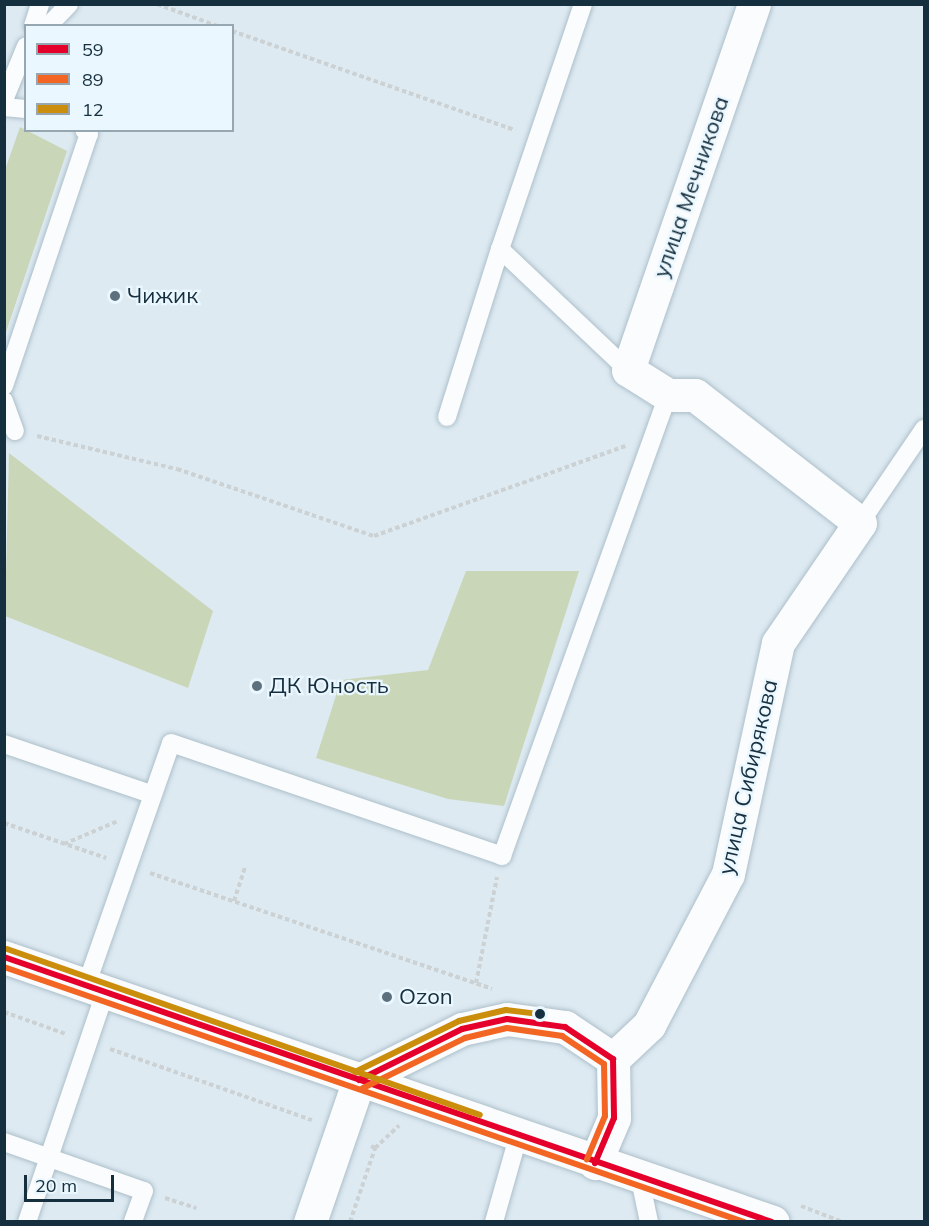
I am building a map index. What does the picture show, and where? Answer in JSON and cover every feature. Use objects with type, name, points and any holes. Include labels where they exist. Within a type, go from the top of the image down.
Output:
[{"type":"street","name":"улица Мечникова","points":[[628,370],[754,4]]},
{"type":"street","points":[[628,370],[668,395],[695,395],[860,523]]},
{"type":"street","name":"улица Сибирякова","points":[[613,1059],[649,1025],[728,874],[778,643],[860,523]]},
{"type":"street","points":[[4,957],[640,1179],[781,1211]]},
{"type":"street","points":[[310,1221],[359,1080],[462,1029],[507,1019],[565,1027],[613,1059],[614,1118],[595,1163]]},
{"type":"lane","points":[[34,24],[40,4]]},
{"type":"lane","points":[[50,24],[69,4]]},
{"type":"lane","points":[[447,417],[500,249],[583,4]]},
{"type":"lane","points":[[4,100],[24,50]]},
{"type":"lane","points":[[4,107],[24,109]]},
{"type":"lane","points":[[4,386],[89,134],[86,132]]},
{"type":"lane","points":[[500,249],[628,370]]},
{"type":"lane","points":[[27,1221],[88,1042],[95,989],[126,865],[171,743],[502,856],[651,436],[668,395]]},
{"type":"lane","points":[[4,401],[15,431]]},
{"type":"lane","points":[[860,523],[924,429]]},
{"type":"lane","points":[[4,744],[149,802]]},
{"type":"lane","points":[[494,1221],[518,1137]]},
{"type":"lane","points":[[4,1142],[144,1191],[134,1221]]},
{"type":"lane","points":[[640,1179],[649,1221]]},
{"type":"path","points":[[157,4],[212,24]]},
{"type":"path","points":[[234,32],[538,138]]},
{"type":"path","points":[[15,431],[177,469],[374,536],[651,436]]},
{"type":"path","points":[[64,844],[149,802]]},
{"type":"path","points":[[4,823],[496,990]]},
{"type":"path","points":[[476,983],[502,856]]},
{"type":"path","points":[[234,901],[245,867]]},
{"type":"path","points":[[4,1012],[342,1131]]},
{"type":"path","points":[[144,1191],[196,1208]]},
{"type":"path","points":[[781,1211],[843,1221]]},
{"type":"green space","points":[[20,127],[24,129],[24,132],[30,132],[67,151],[5,335],[5,170]]},
{"type":"green space","points":[[9,453],[213,611],[188,688],[5,616]]},
{"type":"green space","points":[[466,571],[579,571],[504,806],[448,799],[316,758],[341,680],[428,670]]},
{"type":"transit line","name":"12","points":[[7,949],[480,1115]]},
{"type":"transit line","name":"59","points":[[4,957],[772,1222]]},
{"type":"transit line","name":"89","points":[[4,967],[744,1222]]},
{"type":"transit line","name":"12","points":[[355,1072],[459,1021],[506,1010],[540,1014]]},
{"type":"transit line","name":"59","points":[[359,1080],[462,1029],[507,1019],[565,1027],[613,1059],[614,1118],[595,1163]]},
{"type":"transit line","name":"89","points":[[363,1088],[465,1038],[507,1028],[562,1036],[604,1064],[605,1116],[587,1159]]},
{"type":"place","name":"Чижик","points":[[115,296]]},
{"type":"place","name":"ДК Юность","points":[[257,686]]},
{"type":"place","name":"Ozon","points":[[387,997]]}]
